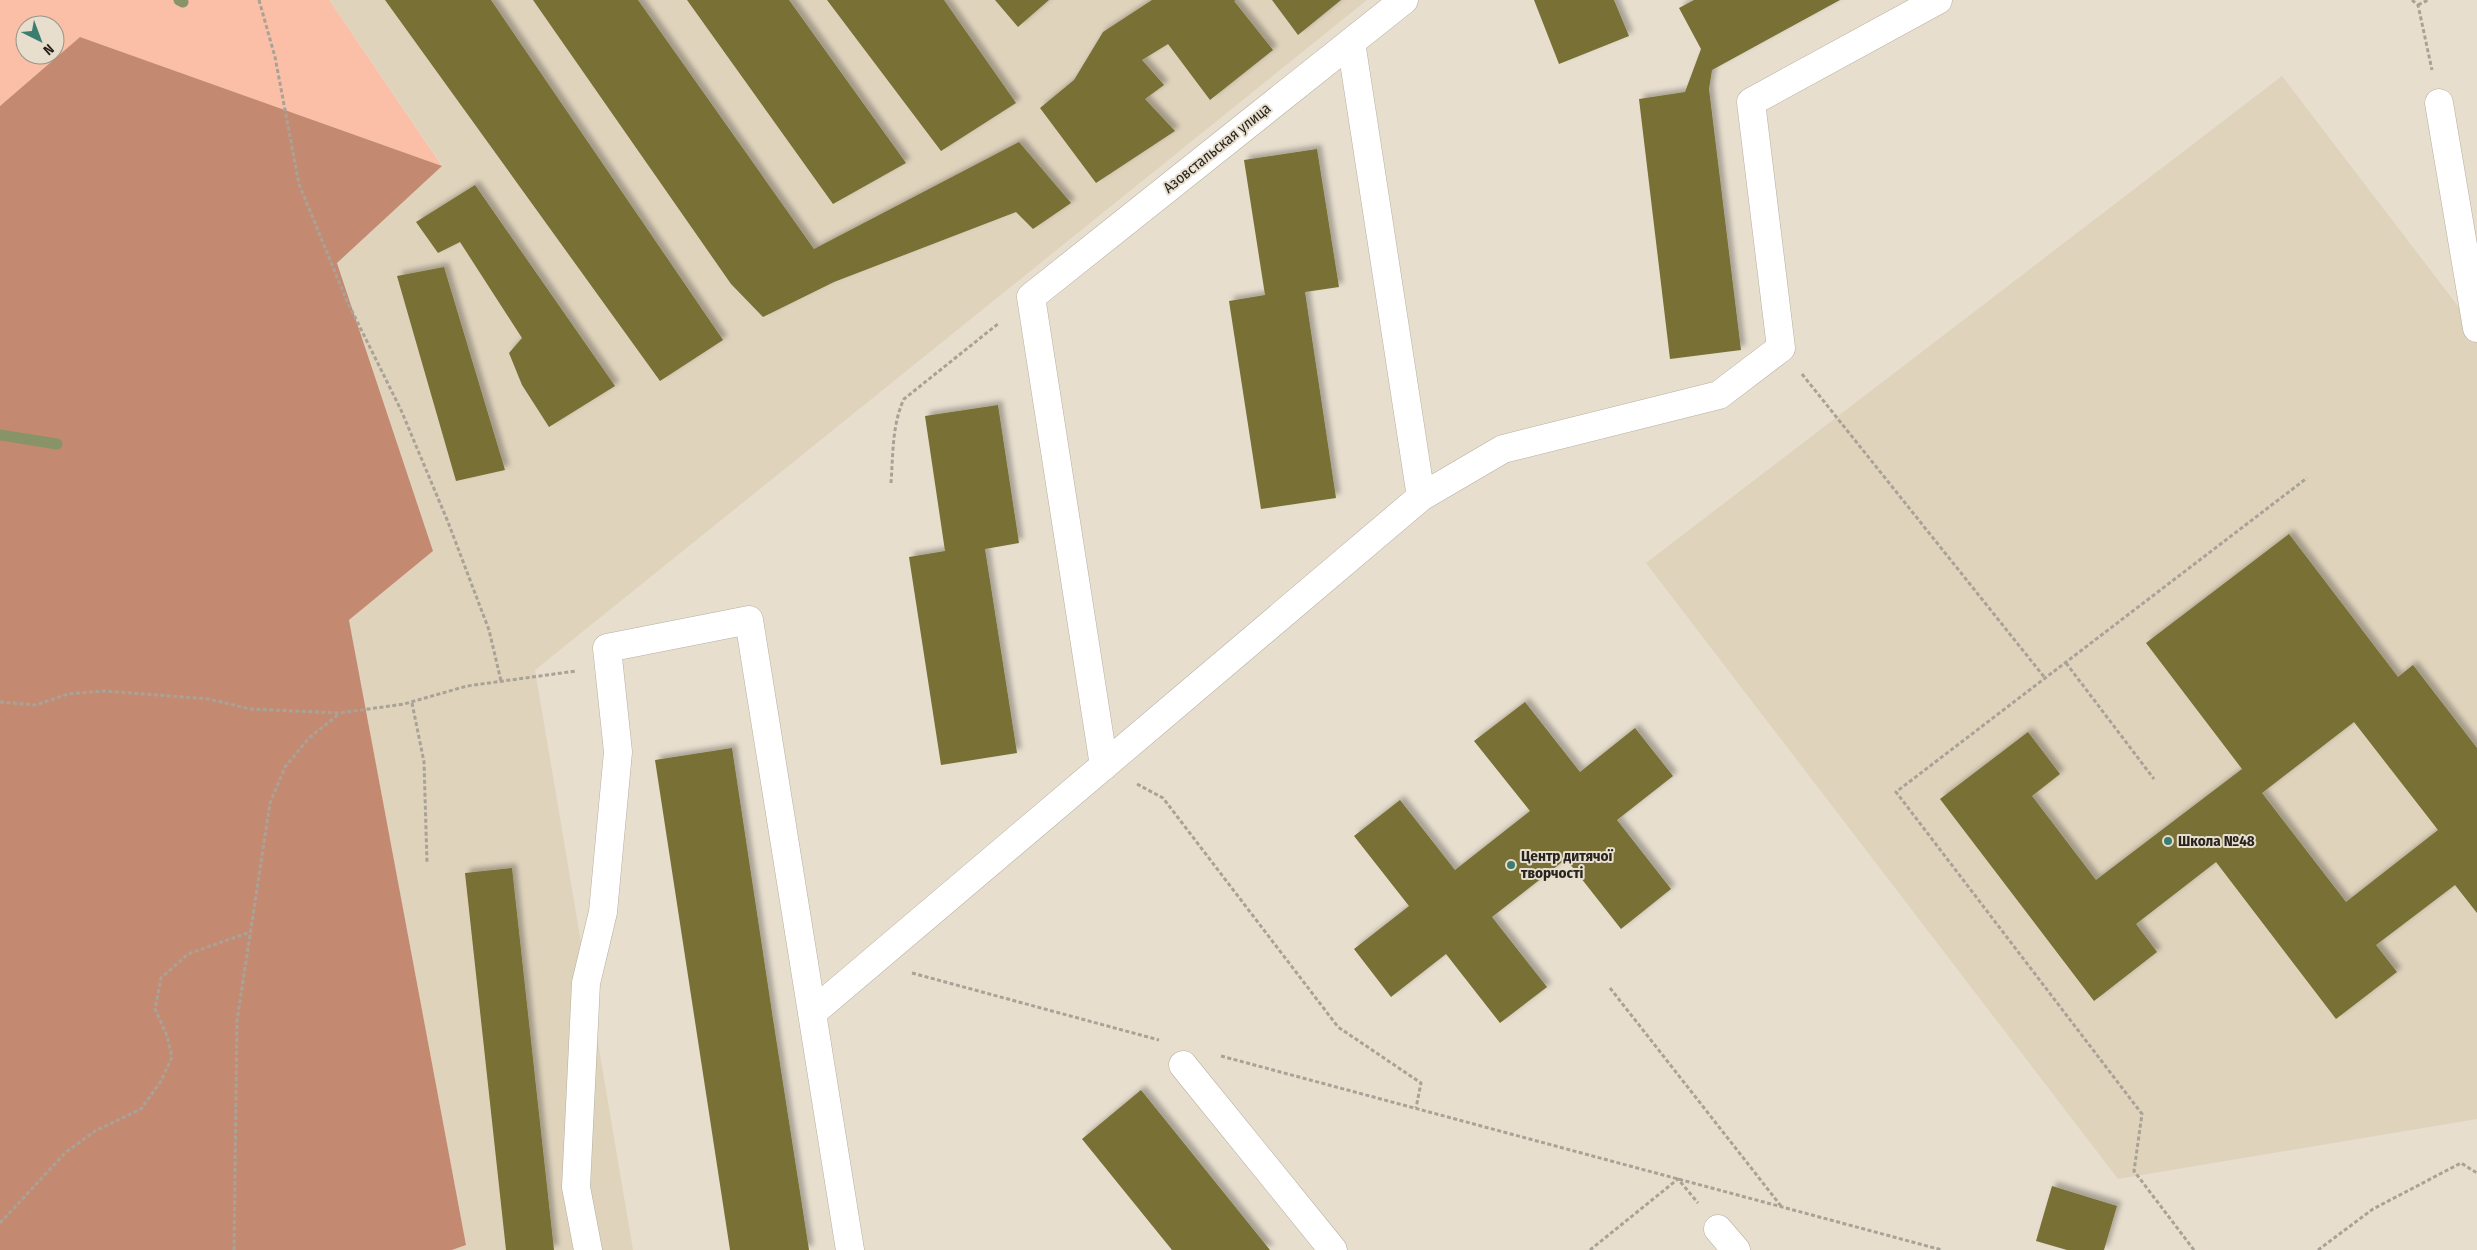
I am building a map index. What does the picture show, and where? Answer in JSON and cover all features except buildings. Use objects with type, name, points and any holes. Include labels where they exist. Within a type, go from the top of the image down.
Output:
[{"type":"street","name":"Азовстальская улица","points":[[1031,297],[1404,0]]},
{"type":"street","points":[[812,1013],[1421,497],[1503,449],[1719,394],[1781,348],[1751,102],[1938,0]]},
{"type":"street","points":[[1351,42],[1421,497]]},
{"type":"street","points":[[2440,102],[2477,328]]},
{"type":"street","points":[[1031,297],[1104,766]]},
{"type":"street","points":[[588,1250],[576,1187],[586,983],[603,912],[618,752],[607,648],[749,620],[850,1250]]},
{"type":"street","points":[[1183,1065],[1332,1250]]},
{"type":"street","points":[[1718,1229],[1736,1250]]},
{"type":"path","points":[[259,0],[275,56],[299,184],[346,299],[401,410],[448,522],[489,630],[501,681]]},
{"type":"path","points":[[2412,0],[2418,5],[2440,102]]},
{"type":"path","points":[[2418,5],[2428,0]]},
{"type":"path","points":[[891,483],[895,437],[900,408],[904,399],[1031,297]]},
{"type":"path","points":[[1781,348],[2045,678]]},
{"type":"path","points":[[2194,1250],[2134,1171],[2142,1114],[1896,792],[2307,478]]},
{"type":"path","points":[[2066,662],[2154,778]]},
{"type":"path","points":[[0,702],[36,705],[68,694],[104,691],[209,699],[250,709],[340,713],[412,703],[467,686],[609,667]]},
{"type":"path","points":[[412,703],[424,762],[427,863]]},
{"type":"path","points":[[234,1250],[236,1021],[270,803],[285,766],[309,738],[340,713]]},
{"type":"path","points":[[1104,766],[1163,798],[1338,1027],[1421,1083],[1416,1108]]},
{"type":"path","points":[[0,1223],[66,1152],[95,1131],[141,1109],[162,1081],[172,1058],[167,1036],[156,1009],[161,978],[188,954],[251,932]]},
{"type":"path","points":[[872,963],[1163,1041]]},
{"type":"path","points":[[1610,988],[1782,1207]]},
{"type":"path","points":[[1220,1056],[1942,1250]]},
{"type":"path","points":[[2318,1250],[2373,1208],[2461,1163],[2477,1173]]},
{"type":"path","points":[[1590,1250],[1678,1179]]},
{"type":"shaded area","points":[[0,0],[329,0],[442,166],[80,37],[65,50],[65,15],[15,15],[15,65],[48,65],[0,106]]},
{"type":"shaded area","points":[[329,0],[1367,0],[535,670],[633,1250],[452,1250],[466,1245],[349,620],[433,551],[337,262],[442,165]]},
{"type":"shaded area","points":[[80,37],[442,166],[337,263],[433,551],[349,620],[466,1245],[452,1250],[0,1250],[0,106],[48,65],[65,65],[65,50]]},
{"type":"shaded area","name":"Школа №48","points":[[2282,76],[2477,331],[2477,1119],[2118,1179],[1646,563]]},
{"type":"waterway","points":[[179,0],[183,2]]},
{"type":"waterway","points":[[0,435],[57,444]]},
{"type":"place","name":"Школа №48","points":[[2168,841]]},
{"type":"place","name":"Центр дитячої творчості","points":[[1511,865]]}]
